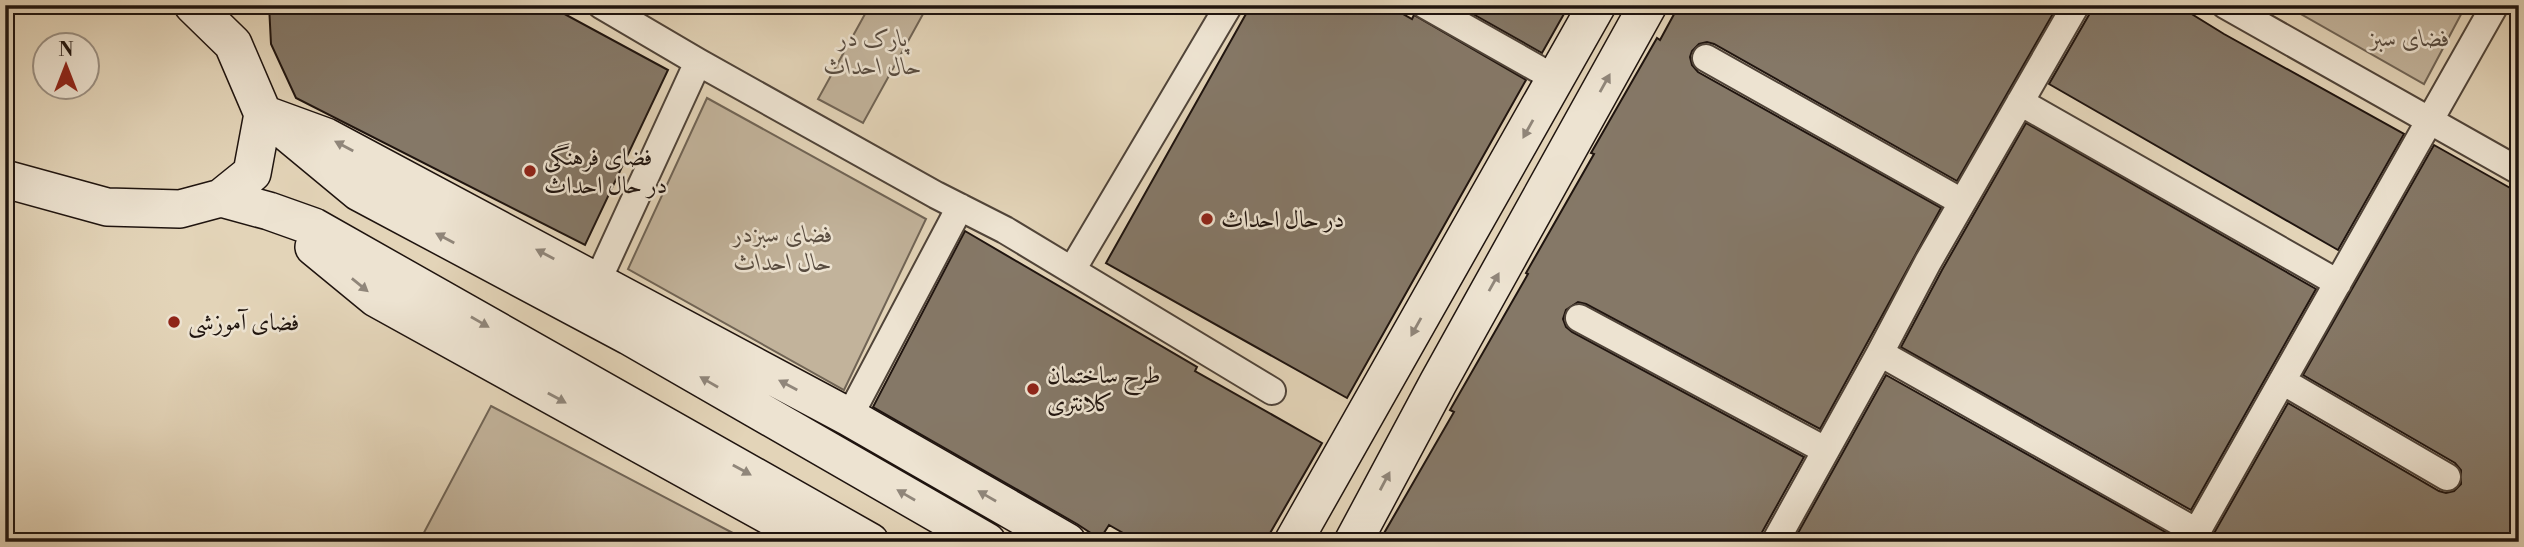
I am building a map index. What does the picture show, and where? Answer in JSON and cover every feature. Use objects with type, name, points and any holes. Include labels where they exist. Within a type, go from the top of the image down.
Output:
[{"type":"street","points":[[193,5],[233,44],[263,114],[359,192],[629,336],[987,542]]},
{"type":"street","points":[[233,44],[236,5]]},
{"type":"street","points":[[601,5],[698,62],[1005,230],[1272,391]]},
{"type":"street","points":[[1072,270],[1229,5]]},
{"type":"street","points":[[1425,5],[1556,79]]},
{"type":"street","points":[[1293,542],[1597,5]]},
{"type":"street","points":[[1353,542],[1444,371],[1648,5]]},
{"type":"street","points":[[1775,542],[1962,202],[2076,5]]},
{"type":"street","points":[[2225,5],[2519,172]]},
{"type":"street","points":[[1880,353],[2194,537],[2495,5]]},
{"type":"street","points":[[1706,58],[1962,202]]},
{"type":"street","points":[[597,282],[698,62]]},
{"type":"street","points":[[2020,102],[2338,283]]},
{"type":"street","points":[[5,179],[107,207],[180,209],[222,198],[252,173],[263,114]]},
{"type":"street","points":[[263,114],[326,136],[849,417],[1037,533],[1067,542]]},
{"type":"street","points":[[222,198],[314,227],[870,542]]},
{"type":"street","points":[[849,417],[960,207]]},
{"type":"street","points":[[270,211],[376,298],[817,542]]},
{"type":"street","points":[[1579,318],[1825,450]]},
{"type":"street","points":[[2282,381],[2447,477]]},
{"type":"green space","name":"پارک در حال احداث","points":[[870,5],[928,5],[863,123],[818,99]]},
{"type":"green space","name":"فضای سبز","points":[[2285,5],[2466,5],[2424,84]]},
{"type":"green space","name":"فضای سبزدر حال احداث","points":[[707,98],[926,219],[844,390],[628,269]]},
{"type":"green space","points":[[491,406],[750,542],[419,542]]},
{"type":"building","name":"فضای فرهنگی در حال احداث","points":[[269,5],[548,5],[668,70],[585,245],[296,98],[271,44]]},
{"type":"building","points":[[1251,5],[1387,5],[1412,19],[1414,15],[1526,80],[1347,398],[1106,263]]},
{"type":"building","points":[[1457,5],[1569,5],[1542,53]]},
{"type":"building","points":[[1679,5],[2058,5],[1957,181],[1714,44],[1699,44],[1692,51],[1692,65],[1698,72],[1941,208],[1820,429],[1586,304],[1578,302],[1566,310],[1563,319],[1572,332],[1804,457],[1759,542],[1395,542],[1383,535],[1454,412],[1450,410],[1594,154],[1591,153]]},
{"type":"building","points":[[2092,5],[2177,5],[2404,134],[2338,250],[2049,84]]},
{"type":"building","points":[[2026,123],[2316,289],[2191,510],[1901,347]]},
{"type":"building","points":[[2434,145],[2519,193],[2519,542],[2209,542],[2288,403],[2439,491],[2454,491],[2461,484],[2461,470],[2455,463],[2303,375]]},
{"type":"building","name":"طرح ساختمان کلانتری","points":[[965,231],[1197,367],[1195,371],[1322,443],[1265,542],[1139,542],[1109,525],[1100,539],[873,407]]},
{"type":"building","points":[[1886,375],[2176,538],[2175,542],[1793,542]]},
{"type":"place","name":"فضای فرهنگی در حال احداث","points":[[530,171]]},
{"type":"place","name":"در حال احداث","points":[[1207,219]]},
{"type":"place","name":"فضای آموزشی","points":[[174,322]]},
{"type":"place","name":"طرح ساختمان کلانتری","points":[[1033,389]]}]
